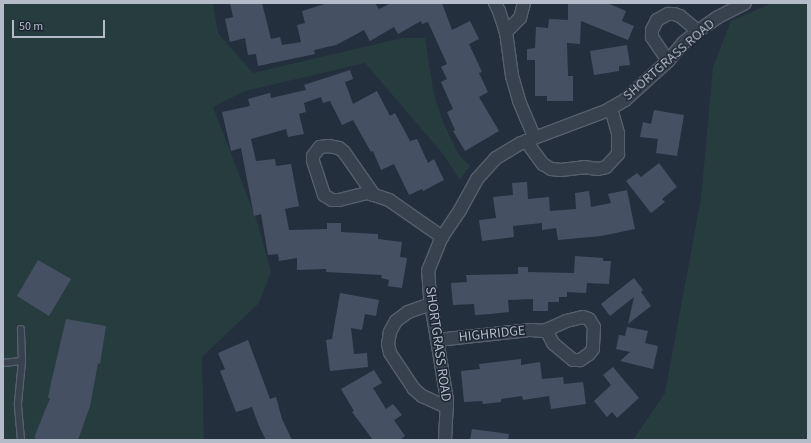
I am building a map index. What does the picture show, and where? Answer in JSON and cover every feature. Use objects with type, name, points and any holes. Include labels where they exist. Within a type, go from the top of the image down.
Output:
[{"type":"street","points":[[495,3],[506,32],[512,76],[530,139],[542,164],[551,169],[561,170],[584,167],[598,169],[606,167],[618,154],[618,133],[612,108]]},
{"type":"street","points":[[506,32],[520,18],[524,3]]},
{"type":"street","name":"SHORTGRASS ROAD","points":[[445,440],[447,400],[431,304],[428,271],[442,237],[460,210],[477,179],[496,158],[530,139],[612,108],[625,100],[668,61],[683,43],[718,17],[745,3]]},
{"type":"street","points":[[668,61],[652,37],[652,30],[657,20],[668,14],[674,14],[680,16],[698,31]]},
{"type":"street","points":[[374,195],[344,152],[339,148],[329,146],[320,147],[313,156],[313,161],[324,195],[332,200],[339,200],[367,193],[389,200],[442,237]]},
{"type":"street","points":[[431,304],[408,312],[396,321],[390,332],[388,344],[390,353],[414,389],[422,396],[447,407]]},
{"type":"street","name":"HIGHRIDGE","points":[[437,340],[531,330],[546,330]]},
{"type":"lane","points":[[21,330],[22,360],[18,403],[21,440]]},
{"type":"lane","points":[[3,363],[22,360]]},
{"type":"green space","points":[[3,3],[213,3],[218,33],[253,73],[402,38],[425,38],[434,95],[444,124],[459,155],[470,166],[460,180],[443,154],[365,63],[245,91],[213,107],[257,221],[271,272],[259,303],[202,357],[204,440],[3,440]]},
{"type":"green space","points":[[772,3],[808,3],[808,440],[633,440],[665,393],[701,198],[713,67],[731,21]]},
{"type":"building","points":[[230,3],[262,3],[271,39],[280,37],[282,45],[301,42],[297,25],[305,23],[302,11],[328,3],[375,3],[379,9],[391,3],[442,3],[452,30],[470,21],[479,39],[469,44],[482,72],[479,73],[488,92],[479,97],[499,131],[465,151],[453,131],[455,130],[447,112],[453,109],[441,82],[447,79],[441,67],[447,64],[428,22],[422,24],[421,21],[398,34],[394,27],[370,41],[364,30],[336,45],[314,50],[315,54],[258,66],[256,54],[248,55],[245,38],[230,42],[225,19],[233,17]]},
{"type":"building","points":[[568,3],[607,3],[626,11],[622,21],[634,26],[628,40],[581,21],[580,44],[567,43],[568,76],[573,76],[573,101],[547,101],[547,96],[535,96],[535,60],[527,60],[527,49],[535,48],[536,27],[548,28],[549,19],[568,20]]},
{"type":"building","points":[[627,45],[630,65],[619,66],[619,71],[594,75],[590,51]]},
{"type":"building","points":[[350,70],[353,79],[345,82],[353,104],[377,91],[390,116],[395,113],[410,141],[417,139],[428,163],[434,159],[444,180],[423,191],[422,189],[409,195],[394,164],[381,170],[373,151],[371,152],[353,120],[342,125],[330,101],[323,103],[321,97],[304,103],[306,112],[299,114],[304,134],[288,137],[286,129],[251,139],[256,161],[275,159],[276,166],[291,164],[299,206],[285,209],[289,230],[327,229],[327,223],[341,223],[341,232],[378,234],[378,239],[402,242],[400,257],[407,258],[402,288],[388,286],[389,280],[381,278],[382,275],[326,272],[326,269],[297,270],[297,258],[279,261],[278,254],[268,255],[261,214],[254,216],[241,148],[231,151],[222,112],[250,106],[248,99],[270,93],[271,98],[306,90],[304,85]]},
{"type":"building","points":[[654,110],[684,115],[677,156],[656,153],[658,139],[640,137],[643,122],[651,124]]},
{"type":"building","points":[[659,163],[677,187],[662,199],[665,202],[651,213],[626,181],[637,173],[641,177]]},
{"type":"building","points":[[527,182],[528,199],[549,197],[550,211],[576,209],[575,193],[589,191],[591,207],[611,203],[608,194],[627,190],[635,229],[601,236],[558,240],[556,228],[542,230],[542,223],[513,226],[514,237],[482,241],[479,220],[496,218],[493,197],[513,195],[512,183]]},
{"type":"building","points":[[575,256],[603,258],[603,261],[611,261],[609,284],[587,283],[586,293],[567,292],[567,297],[559,297],[559,302],[548,302],[548,311],[533,311],[533,299],[508,300],[509,312],[490,314],[475,315],[474,304],[453,305],[451,283],[467,282],[466,275],[518,274],[518,267],[528,267],[528,272],[574,273]]},
{"type":"building","points":[[38,260],[71,279],[49,316],[17,296]]},
{"type":"building","points":[[634,278],[643,290],[641,292],[651,306],[628,324],[634,297],[610,316],[601,304]]},
{"type":"building","points":[[340,293],[379,300],[376,316],[365,314],[362,330],[351,328],[354,354],[367,353],[368,367],[330,371],[326,340],[332,339]]},
{"type":"building","points":[[66,319],[106,326],[100,364],[98,363],[90,406],[78,440],[40,440],[34,438],[50,398],[48,398]]},
{"type":"building","points":[[627,327],[648,331],[645,343],[658,346],[653,369],[620,361],[630,352],[616,349],[619,335],[625,336]]},
{"type":"building","points":[[248,340],[270,399],[276,397],[282,419],[292,440],[266,440],[252,407],[236,412],[220,371],[225,369],[218,353]]},
{"type":"building","points":[[521,359],[521,365],[540,362],[542,379],[563,377],[564,384],[583,382],[586,404],[551,409],[549,396],[523,400],[522,396],[501,399],[501,402],[483,404],[482,401],[464,402],[461,371],[480,369],[479,364]]},
{"type":"building","points":[[613,367],[639,398],[617,418],[612,412],[607,417],[594,401],[611,385],[603,375]]},
{"type":"building","points":[[374,370],[382,383],[373,388],[386,409],[393,404],[402,415],[394,420],[405,436],[400,440],[373,440],[352,412],[354,411],[341,389]]},
{"type":"building","points":[[472,429],[509,434],[508,440],[470,440]]}]
